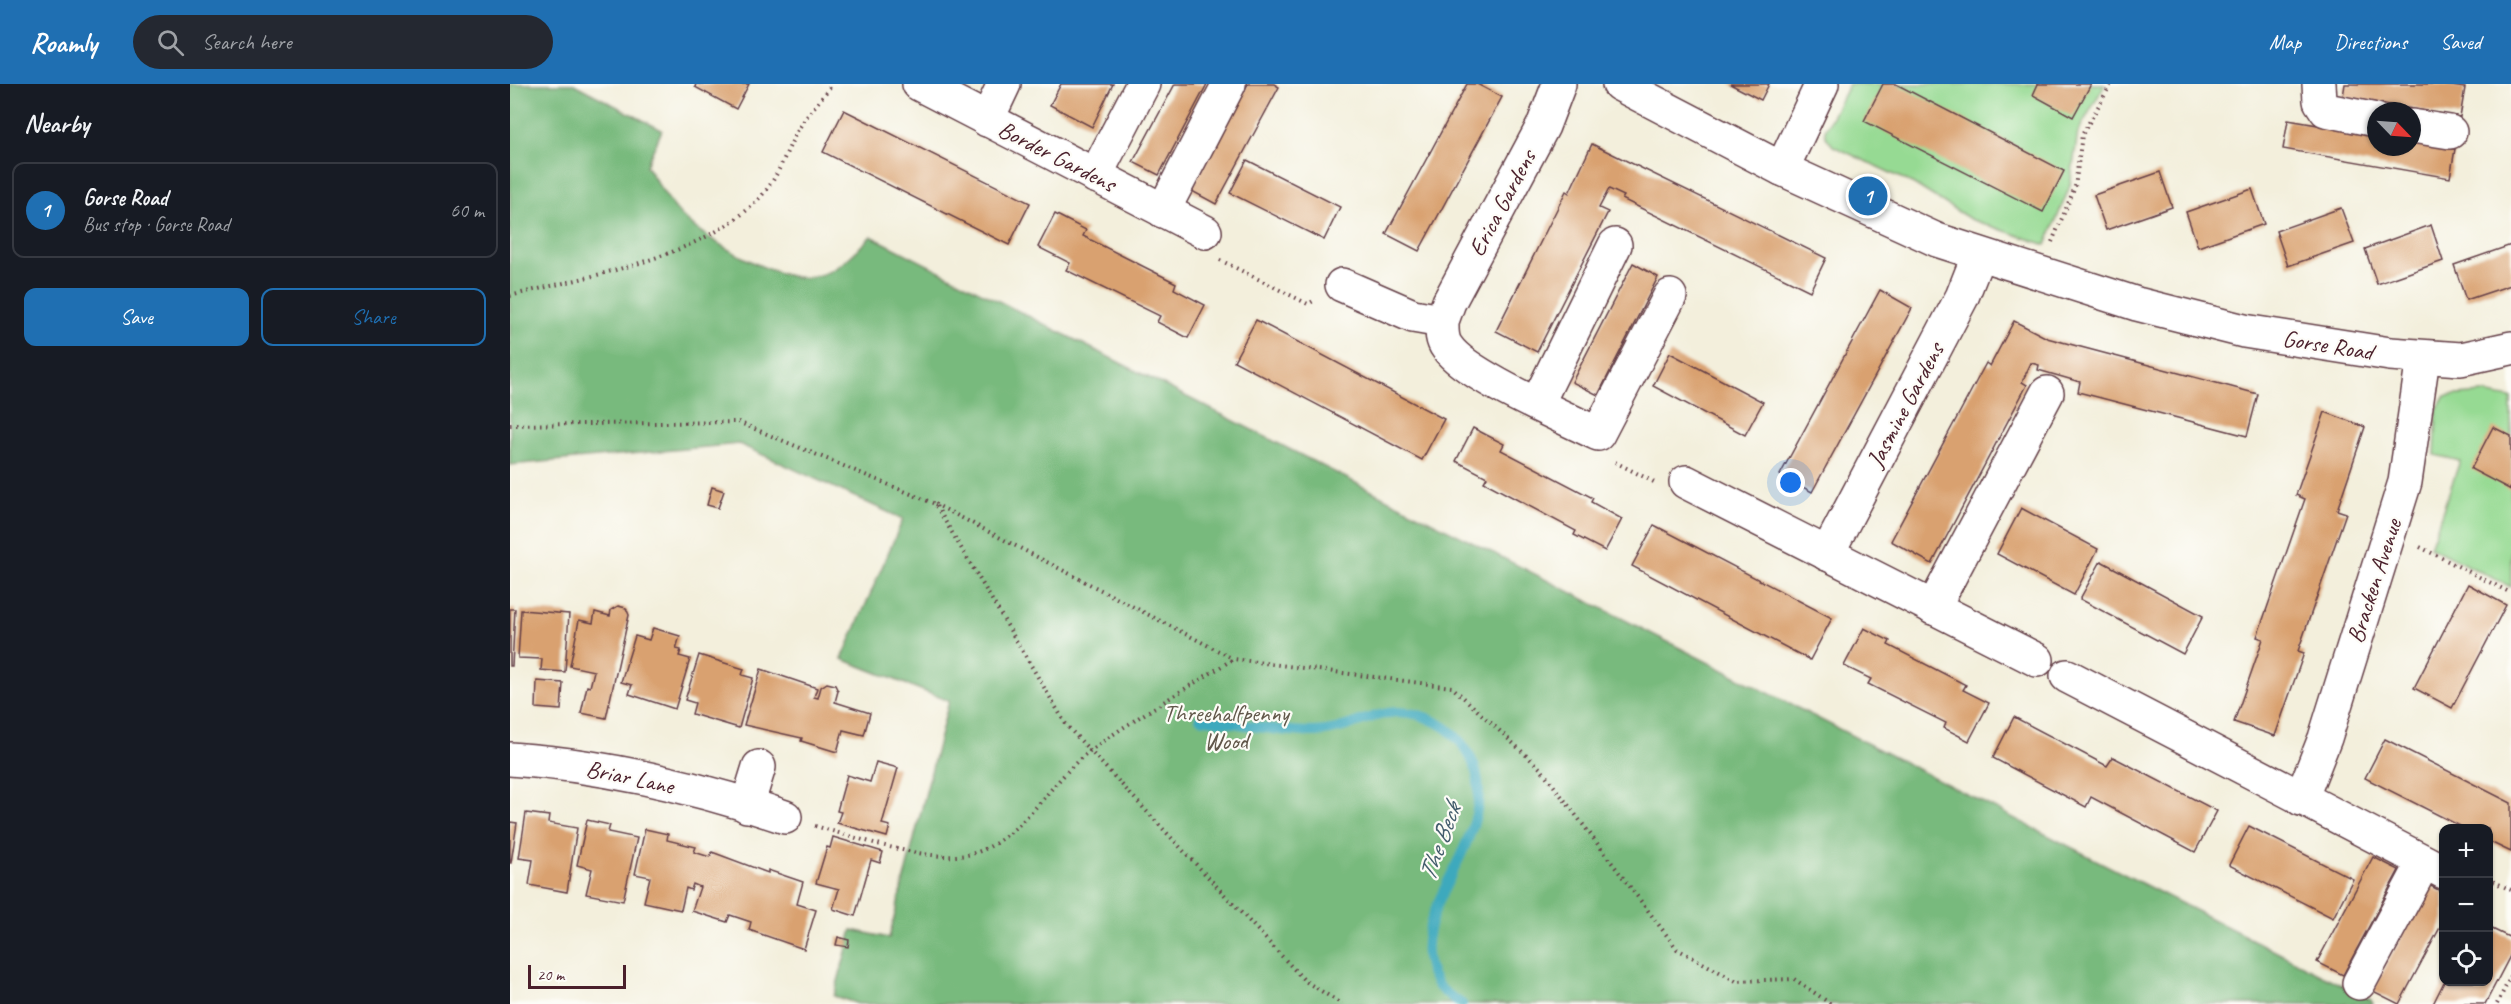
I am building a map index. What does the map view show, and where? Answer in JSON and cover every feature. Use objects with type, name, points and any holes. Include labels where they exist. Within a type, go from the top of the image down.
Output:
[{"type":"street","points":[[919,84],[987,120]]},
{"type":"street","name":"Border Gardens","points":[[1004,84],[987,120],[1205,232]]},
{"type":"street","points":[[1095,176],[1143,84]]},
{"type":"street","points":[[1163,211],[1229,84]]},
{"type":"street","name":"Erica Gardens","points":[[1442,321],[1449,302],[1543,126],[1559,84]]},
{"type":"street","name":"Gorse Road","points":[[1618,84],[1782,169],[1899,224],[1979,254],[2137,304],[2244,331],[2307,343],[2423,358],[2462,358],[2511,348]]},
{"type":"street","points":[[1782,169],[1822,84]]},
{"type":"street","points":[[2319,84],[2320,101],[2326,110],[2367,118]]},
{"type":"street","points":[[2421,127],[2450,132]]},
{"type":"street","points":[[1537,404],[1615,245]]},
{"type":"street","name":"Jasmine Gardens","points":[[1827,554],[1962,297],[1979,254]]},
{"type":"street","points":[[1342,285],[1404,313],[1442,321],[1444,340],[1454,356],[1479,374],[1598,434],[1670,296]]},
{"type":"street","name":"Bracken Avenue","points":[[2301,799],[2325,738],[2390,532],[2410,458],[2423,358]]},
{"type":"street","points":[[1933,608],[2046,393]]},
{"type":"street","points":[[1686,482],[2037,660]]},
{"type":"street","points":[[2067,676],[2434,867],[2359,983]]},
{"type":"street","name":"Briar Lane","points":[[510,759],[614,772],[785,818]]},
{"type":"street","points":[[747,806],[759,766]]},
{"type":"path","points":[[510,296],[679,251],[718,231],[749,209],[770,184],[798,130],[832,84]]},
{"type":"path","points":[[2038,273],[2075,187],[2082,135],[2111,84]]},
{"type":"path","points":[[1205,232],[1205,252],[1308,304],[1342,285]]},
{"type":"path","points":[[510,425],[738,422],[935,504],[1233,659],[1452,687],[1541,768],[1677,949],[1736,981],[1794,979],[1832,1004]]},
{"type":"path","points":[[1598,434],[1605,457],[1671,491],[1686,482]]},
{"type":"path","points":[[935,504],[1066,726],[1305,981],[1342,1004]]},
{"type":"path","points":[[2390,532],[2511,593]]},
{"type":"path","points":[[785,818],[892,848],[948,856],[971,854],[1009,833],[1089,751],[1233,659]]},
{"type":"path","points":[[2493,881],[2511,890]]},
{"type":"path","points":[[2497,1004],[2511,976]]},
{"type":"green space","name":"Threehalfpenny Wood","points":[[510,84],[574,84],[662,130],[646,166],[684,218],[709,237],[744,258],[781,273],[811,277],[837,267],[871,236],[2371,1000],[2373,1004],[858,1004],[834,996],[852,930],[889,938],[949,701],[842,659],[903,519],[739,444],[510,465]]},
{"type":"green space","points":[[1849,84],[2105,84],[2078,132],[2070,186],[2046,245],[1970,219],[1914,184],[1833,146],[1826,137],[1825,130]]},
{"type":"green space","points":[[2484,393],[2511,398],[2511,587],[2430,547],[2460,461],[2435,455],[2437,409],[2445,396]]},
{"type":"building","points":[[696,84],[749,84],[736,109],[695,87]]},
{"type":"building","points":[[1061,84],[1113,84],[1092,127],[1050,105]]},
{"type":"building","points":[[1175,84],[1207,84],[1159,175],[1133,162]]},
{"type":"building","points":[[1248,84],[1274,84],[1279,87],[1216,204],[1190,190]]},
{"type":"building","points":[[1467,84],[1477,84],[1502,97],[1419,251],[1386,234]]},
{"type":"building","points":[[1730,84],[1769,84],[1761,100]]},
{"type":"building","points":[[1883,84],[1896,84],[2064,171],[2043,212],[1864,121]]},
{"type":"building","points":[[2038,84],[2091,84],[2073,117],[2033,95]]},
{"type":"building","points":[[2345,84],[2438,84],[2465,88],[2460,117],[2421,110],[2421,102],[2372,102],[2343,97]]},
{"type":"building","points":[[844,110],[1030,203],[1009,245],[823,152]]},
{"type":"building","points":[[2288,120],[2367,133],[2367,156],[2421,156],[2421,143],[2455,149],[2450,178],[2283,149]]},
{"type":"building","points":[[1592,144],[1826,258],[1810,291],[1622,199],[1624,196],[1609,189],[1599,208],[1608,212],[1537,352],[1496,331],[1566,191],[1569,193]]},
{"type":"building","points":[[1247,160],[1340,207],[1324,240],[1230,193]]},
{"type":"building","points":[[2160,172],[2172,207],[2106,230],[2094,195]]},
{"type":"building","points":[[2252,189],[2264,224],[2198,247],[2186,212]]},
{"type":"building","points":[[2341,208],[2354,243],[2288,266],[2276,231]]},
{"type":"building","points":[[1055,214],[1086,230],[1083,236],[1176,283],[1174,289],[1205,305],[1188,338],[1157,322],[1160,316],[1066,270],[1070,263],[1038,247]]},
{"type":"building","points":[[2431,225],[2443,261],[2377,284],[2365,249]]},
{"type":"building","points":[[2511,245],[2511,285],[2466,300],[2454,265]]},
{"type":"building","points":[[1633,263],[1658,277],[1598,395],[1572,382]]},
{"type":"building","points":[[1880,290],[1912,308],[1812,492],[1780,475]]},
{"type":"building","points":[[1256,320],[1444,419],[1422,460],[1234,361]]},
{"type":"building","points":[[2014,321],[2047,338],[2258,394],[2247,436],[2078,392],[2080,382],[2038,370],[2039,365],[2031,363],[2022,382],[2027,385],[1932,564],[1891,541],[1986,363],[1990,366]]},
{"type":"building","points":[[1670,353],[1763,402],[1745,435],[1653,386]]},
{"type":"building","points":[[2325,412],[2365,427],[2337,510],[2346,513],[2298,651],[2304,653],[2275,736],[2234,722],[2263,639],[2257,637],[2305,499],[2296,495]]},
{"type":"building","points":[[2493,427],[2511,436],[2511,490],[2471,469]]},
{"type":"building","points":[[1473,428],[1504,444],[1501,450],[1593,498],[1591,502],[1622,519],[1605,551],[1574,535],[1576,531],[1484,482],[1487,477],[1456,461]]},
{"type":"building","points":[[712,487],[724,491],[718,508],[707,505]]},
{"type":"building","points":[[2021,508],[2098,549],[2074,595],[1997,554]]},
{"type":"building","points":[[1654,525],[1832,618],[1810,660],[1632,566]]},
{"type":"building","points":[[2101,561],[2203,616],[2183,654],[2080,599]]},
{"type":"building","points":[[2468,584],[2506,605],[2452,708],[2414,688]]},
{"type":"building","points":[[618,606],[626,608],[629,615],[606,718],[581,713],[587,686],[590,687],[594,671],[570,666],[579,620],[593,623],[595,612],[610,616],[611,610]]},
{"type":"building","points":[[510,609],[515,609],[512,666],[510,666]]},
{"type":"building","points":[[521,610],[569,614],[565,672],[541,670],[542,659],[518,658]]},
{"type":"building","points":[[653,628],[680,636],[676,649],[681,650],[679,656],[690,659],[675,709],[629,694],[632,685],[621,682],[635,636],[649,640]]},
{"type":"building","points":[[1864,628],[1890,641],[1888,645],[1966,685],[1963,690],[1989,703],[1969,741],[1944,728],[1946,723],[1868,684],[1871,679],[1844,666]]},
{"type":"building","points":[[699,655],[744,669],[742,675],[753,678],[739,728],[692,714],[695,703],[685,700]]},
{"type":"building","points":[[761,669],[817,688],[814,697],[818,698],[821,687],[827,683],[835,685],[838,691],[835,702],[870,713],[864,735],[843,730],[837,752],[801,741],[802,738],[744,725]]},
{"type":"building","points":[[537,681],[563,683],[561,710],[536,708]]},
{"type":"building","points":[[2014,717],[2107,766],[2113,757],[2217,811],[2195,852],[2091,797],[2086,807],[1993,758]]},
{"type":"building","points":[[2385,739],[2511,803],[2511,852],[2493,843],[2493,824],[2456,824],[2365,778]]},
{"type":"building","points":[[876,762],[898,768],[882,824],[890,826],[887,837],[837,823],[841,812],[837,811],[847,775],[870,782]]},
{"type":"building","points":[[526,813],[549,816],[548,823],[577,828],[567,892],[529,885],[533,860],[519,858]]},
{"type":"building","points":[[587,820],[610,825],[608,832],[637,838],[623,901],[586,894],[592,869],[577,865]]},
{"type":"building","points":[[510,822],[517,823],[511,863],[510,863]]},
{"type":"building","points":[[2249,826],[2353,879],[2333,918],[2229,865]]},
{"type":"building","points":[[645,829],[668,834],[667,840],[696,847],[694,852],[710,857],[712,852],[768,873],[768,870],[803,882],[797,904],[816,910],[804,949],[749,930],[751,922],[730,915],[727,922],[692,911],[700,887],[693,884],[691,890],[686,888],[681,910],[644,902],[650,877],[635,874]]},
{"type":"building","points":[[833,837],[883,852],[880,863],[871,860],[855,916],[833,909],[839,889],[816,883],[827,847],[830,848]]},
{"type":"building","points":[[2373,857],[2399,870],[2343,975],[2317,962]]},
{"type":"building","points":[[2429,885],[2439,890],[2439,929],[2399,1004],[2373,991]]},
{"type":"building","points":[[2493,929],[2511,938],[2511,954],[2485,1004],[2433,1004],[2442,986],[2493,986]]},
{"type":"building","points":[[838,937],[849,940],[848,947],[836,945]]},
{"type":"waterway","name":"The Beck","points":[[1200,718],[1271,729],[1313,732],[1344,727],[1387,713],[1402,712],[1436,722],[1458,739],[1468,753],[1478,782],[1477,812],[1467,842],[1439,901],[1429,929],[1427,957],[1439,987],[1462,1004]]},
{"type":"place","name":"Gorse Road","points":[[1868,196]]}]
